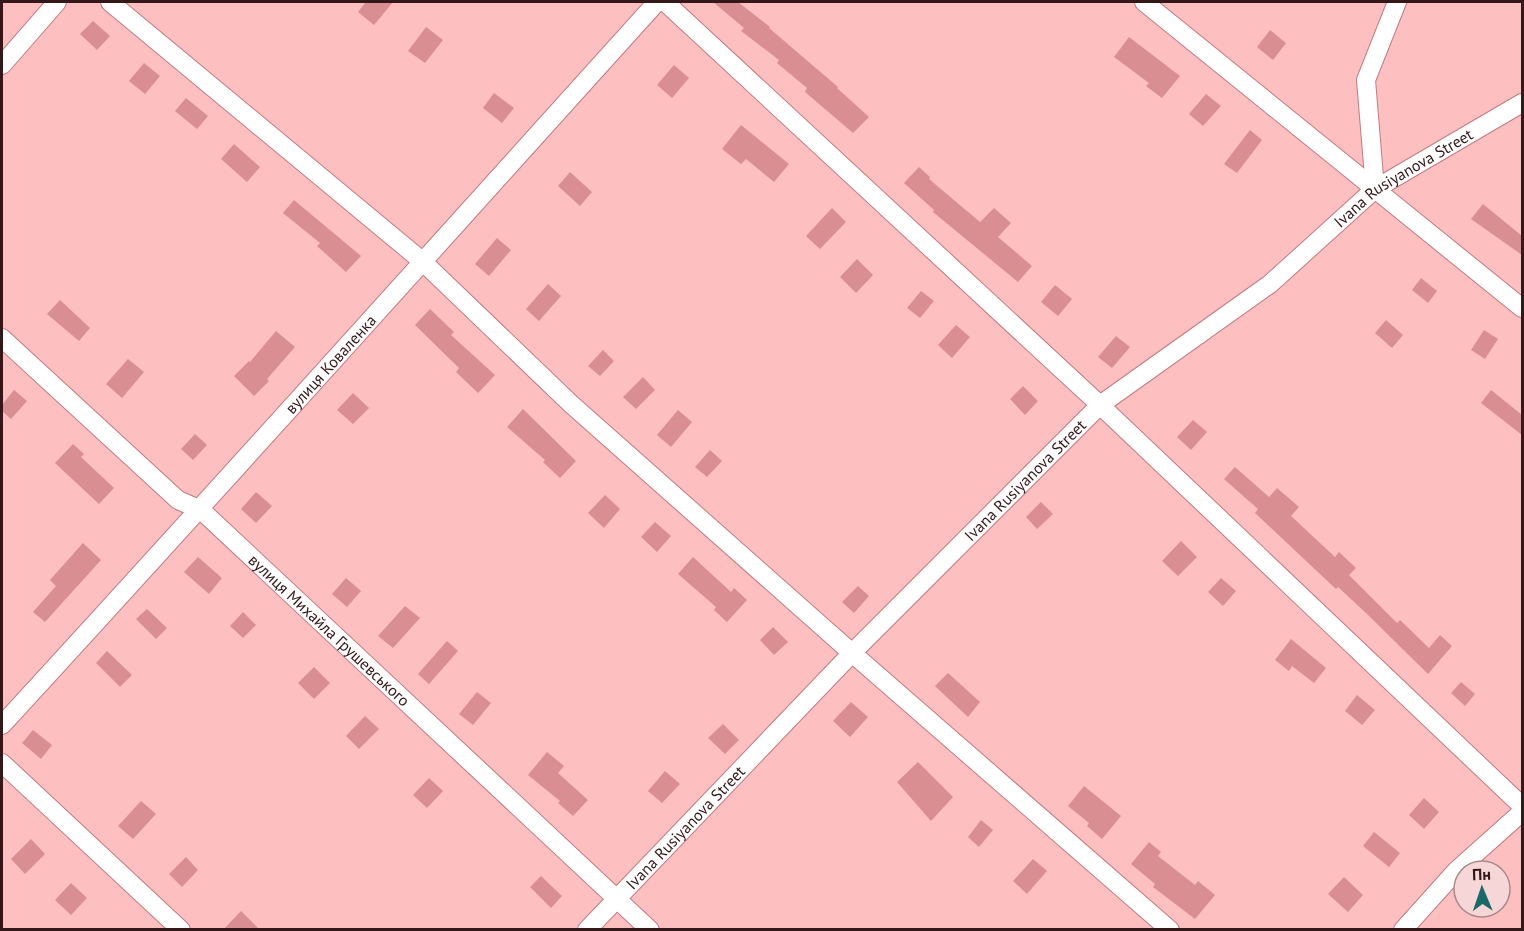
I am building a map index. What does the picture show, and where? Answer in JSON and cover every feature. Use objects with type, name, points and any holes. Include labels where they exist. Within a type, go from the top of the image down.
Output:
[{"type":"street","points":[[2,65],[57,2]]},
{"type":"street","points":[[110,2],[422,261],[572,405],[1170,930]]},
{"type":"street","name":"вулиця Коваленка","points":[[2,725],[201,510],[422,261],[657,2]]},
{"type":"street","points":[[665,2],[1100,405],[1522,806]]},
{"type":"street","points":[[1144,2],[1522,308]]},
{"type":"street","points":[[1375,189],[1366,80],[1397,2]]},
{"type":"street","name":"Ivana Rusiyanova Street","points":[[587,930],[852,653],[1100,405],[1270,284],[1375,189],[1522,103]]},
{"type":"street","name":"вулиця Михайла Грушевського","points":[[2,338],[178,500],[201,510],[650,930]]},
{"type":"street","points":[[2,763],[181,930]]},
{"type":"street","points":[[1403,930],[1456,871],[1522,812]]},
{"type":"building","points":[[366,2],[393,2],[374,25],[358,12]]},
{"type":"building","points":[[713,2],[738,2],[770,27],[869,117],[853,133],[805,92],[807,88],[777,63],[779,60],[741,31],[744,28]]},
{"type":"building","points":[[93,21],[110,36],[97,50],[80,34]]},
{"type":"building","points":[[426,27],[443,40],[425,63],[408,51]]},
{"type":"building","points":[[1270,30],[1286,43],[1273,60],[1257,47]]},
{"type":"building","points":[[1129,37],[1180,76],[1162,98],[1146,86],[1149,83],[1114,57]]},
{"type":"building","points":[[144,63],[160,76],[145,94],[129,81]]},
{"type":"building","points":[[674,65],[689,78],[672,98],[657,85]]},
{"type":"building","points":[[494,93],[514,108],[502,123],[483,108]]},
{"type":"building","points":[[1206,94],[1221,106],[1203,126],[1189,114]]},
{"type":"building","points":[[186,98],[208,116],[197,129],[175,111]]},
{"type":"building","points":[[741,125],[789,164],[774,182],[746,159],[741,164],[722,149]]},
{"type":"building","points":[[1250,130],[1262,140],[1237,173],[1224,164]]},
{"type":"building","points":[[234,144],[260,167],[247,182],[221,159]]},
{"type":"building","points":[[919,167],[930,177],[929,179],[980,222],[994,208],[1011,223],[998,237],[1032,266],[1018,282],[933,212],[934,210],[904,183]]},
{"type":"building","points":[[570,172],[592,192],[580,206],[558,186]]},
{"type":"building","points":[[294,200],[361,256],[346,272],[317,246],[320,243],[283,213]]},
{"type":"building","points":[[1483,204],[1522,236],[1522,255],[1471,219]]},
{"type":"building","points":[[832,208],[846,222],[820,249],[806,236]]},
{"type":"building","points":[[497,238],[511,250],[489,276],[475,264]]},
{"type":"building","points":[[857,259],[873,275],[856,293],[840,277]]},
{"type":"building","points":[[1421,278],[1437,291],[1428,303],[1412,290]]},
{"type":"building","points":[[548,284],[561,296],[539,321],[526,309]]},
{"type":"building","points":[[1055,285],[1072,299],[1058,316],[1041,302]]},
{"type":"building","points":[[921,291],[934,301],[920,318],[907,308]]},
{"type":"building","points":[[60,300],[90,328],[79,341],[47,314]]},
{"type":"building","points":[[430,309],[454,332],[451,335],[495,375],[478,393],[456,372],[459,368],[415,325]]},
{"type":"building","points":[[1386,320],[1403,335],[1392,348],[1375,333]]},
{"type":"building","points":[[956,325],[970,337],[952,358],[938,345]]},
{"type":"building","points":[[1484,330],[1498,339],[1485,359],[1471,350]]},
{"type":"building","points":[[276,331],[295,347],[267,379],[269,381],[254,396],[234,376],[250,362]]},
{"type":"building","points":[[1116,336],[1130,347],[1112,368],[1098,357]]},
{"type":"building","points":[[603,350],[614,361],[600,376],[588,366]]},
{"type":"building","points":[[128,359],[144,372],[122,398],[106,384]]},
{"type":"building","points":[[643,377],[655,390],[636,409],[623,397]]},
{"type":"building","points":[[1023,386],[1038,401],[1025,415],[1010,399]]},
{"type":"building","points":[[14,390],[27,401],[11,419],[2,411],[2,405]]},
{"type":"building","points":[[1491,390],[1522,415],[1522,435],[1481,403]]},
{"type":"building","points":[[353,393],[369,408],[353,424],[337,410]]},
{"type":"building","points":[[523,409],[576,461],[560,478],[543,462],[545,460],[507,427]]},
{"type":"building","points":[[678,410],[692,422],[671,447],[657,435]]},
{"type":"building","points":[[1193,420],[1207,432],[1191,450],[1177,437]]},
{"type":"building","points":[[195,434],[207,445],[193,460],[181,449]]},
{"type":"building","points":[[73,444],[84,454],[81,457],[114,488],[99,504],[55,463]]},
{"type":"building","points":[[710,450],[722,461],[707,477],[695,467]]},
{"type":"building","points":[[1235,467],[1269,497],[1277,488],[1299,507],[1291,516],[1335,557],[1339,552],[1356,568],[1349,575],[1397,623],[1400,620],[1429,648],[1440,635],[1452,646],[1428,674],[1366,613],[1338,587],[1336,589],[1255,513],[1258,509],[1224,479]]},
{"type":"building","points":[[256,492],[272,506],[256,523],[241,509]]},
{"type":"building","points":[[605,495],[620,509],[604,528],[588,513]]},
{"type":"building","points":[[1041,502],[1053,514],[1037,529],[1026,517]]},
{"type":"building","points":[[655,522],[671,536],[657,552],[641,537]]},
{"type":"building","points":[[1181,541],[1197,557],[1178,576],[1162,561]]},
{"type":"building","points":[[83,543],[101,560],[45,622],[33,612],[56,586],[50,580]]},
{"type":"building","points":[[198,557],[222,578],[209,594],[184,572]]},
{"type":"building","points":[[693,557],[731,592],[734,588],[747,600],[727,622],[714,610],[716,607],[678,574]]},
{"type":"building","points":[[346,578],[361,591],[347,607],[332,594]]},
{"type":"building","points":[[1221,578],[1236,591],[1223,606],[1208,592]]},
{"type":"building","points":[[858,586],[869,596],[854,613],[842,602]]},
{"type":"building","points":[[405,606],[420,618],[393,648],[378,636]]},
{"type":"building","points":[[147,609],[167,628],[156,639],[136,619]]},
{"type":"building","points":[[243,612],[256,625],[243,638],[230,626]]},
{"type":"building","points":[[773,627],[788,642],[774,655],[760,640]]},
{"type":"building","points":[[1291,639],[1326,668],[1314,683],[1292,666],[1289,671],[1275,660]]},
{"type":"building","points":[[447,641],[458,651],[429,684],[418,674]]},
{"type":"building","points":[[107,651],[132,675],[120,687],[96,663]]},
{"type":"building","points":[[314,667],[330,683],[314,699],[298,683]]},
{"type":"building","points":[[948,673],[980,702],[968,717],[935,686]]},
{"type":"building","points":[[1461,682],[1475,694],[1465,706],[1451,693]]},
{"type":"building","points":[[477,692],[491,703],[473,725],[459,714]]},
{"type":"building","points":[[1357,695],[1375,710],[1362,725],[1345,711]]},
{"type":"building","points":[[851,702],[868,717],[850,737],[833,721]]},
{"type":"building","points":[[365,716],[379,729],[359,749],[346,736]]},
{"type":"building","points":[[723,724],[739,740],[725,754],[708,738]]},
{"type":"building","points":[[33,730],[52,745],[41,759],[22,743]]},
{"type":"building","points":[[547,752],[564,766],[558,773],[588,800],[573,816],[558,803],[560,801],[528,775]]},
{"type":"building","points":[[918,762],[953,797],[931,821],[897,782]]},
{"type":"building","points":[[665,771],[680,784],[662,803],[648,791]]},
{"type":"building","points":[[429,778],[443,791],[427,808],[413,795]]},
{"type":"building","points":[[1084,786],[1121,816],[1102,839],[1087,826],[1089,823],[1068,806]]},
{"type":"building","points":[[1424,798],[1439,812],[1424,829],[1409,815]]},
{"type":"building","points":[[141,801],[156,814],[133,839],[118,826]]},
{"type":"building","points":[[981,820],[993,830],[979,847],[968,837]]},
{"type":"building","points":[[1374,832],[1400,853],[1389,867],[1363,846]]},
{"type":"building","points":[[31,839],[45,854],[25,874],[11,859]]},
{"type":"building","points":[[1149,842],[1161,852],[1158,856],[1195,885],[1198,881],[1215,895],[1195,919],[1153,887],[1155,884],[1131,864]]},
{"type":"building","points":[[186,857],[198,870],[182,887],[169,874]]},
{"type":"building","points":[[1033,859],[1047,871],[1027,894],[1013,881]]},
{"type":"building","points":[[541,876],[562,896],[551,908],[530,887]]},
{"type":"building","points":[[1344,877],[1363,895],[1348,912],[1328,894]]},
{"type":"building","points":[[71,883],[87,898],[71,915],[55,900]]},
{"type":"building","points":[[241,911],[260,930],[223,930]]}]
